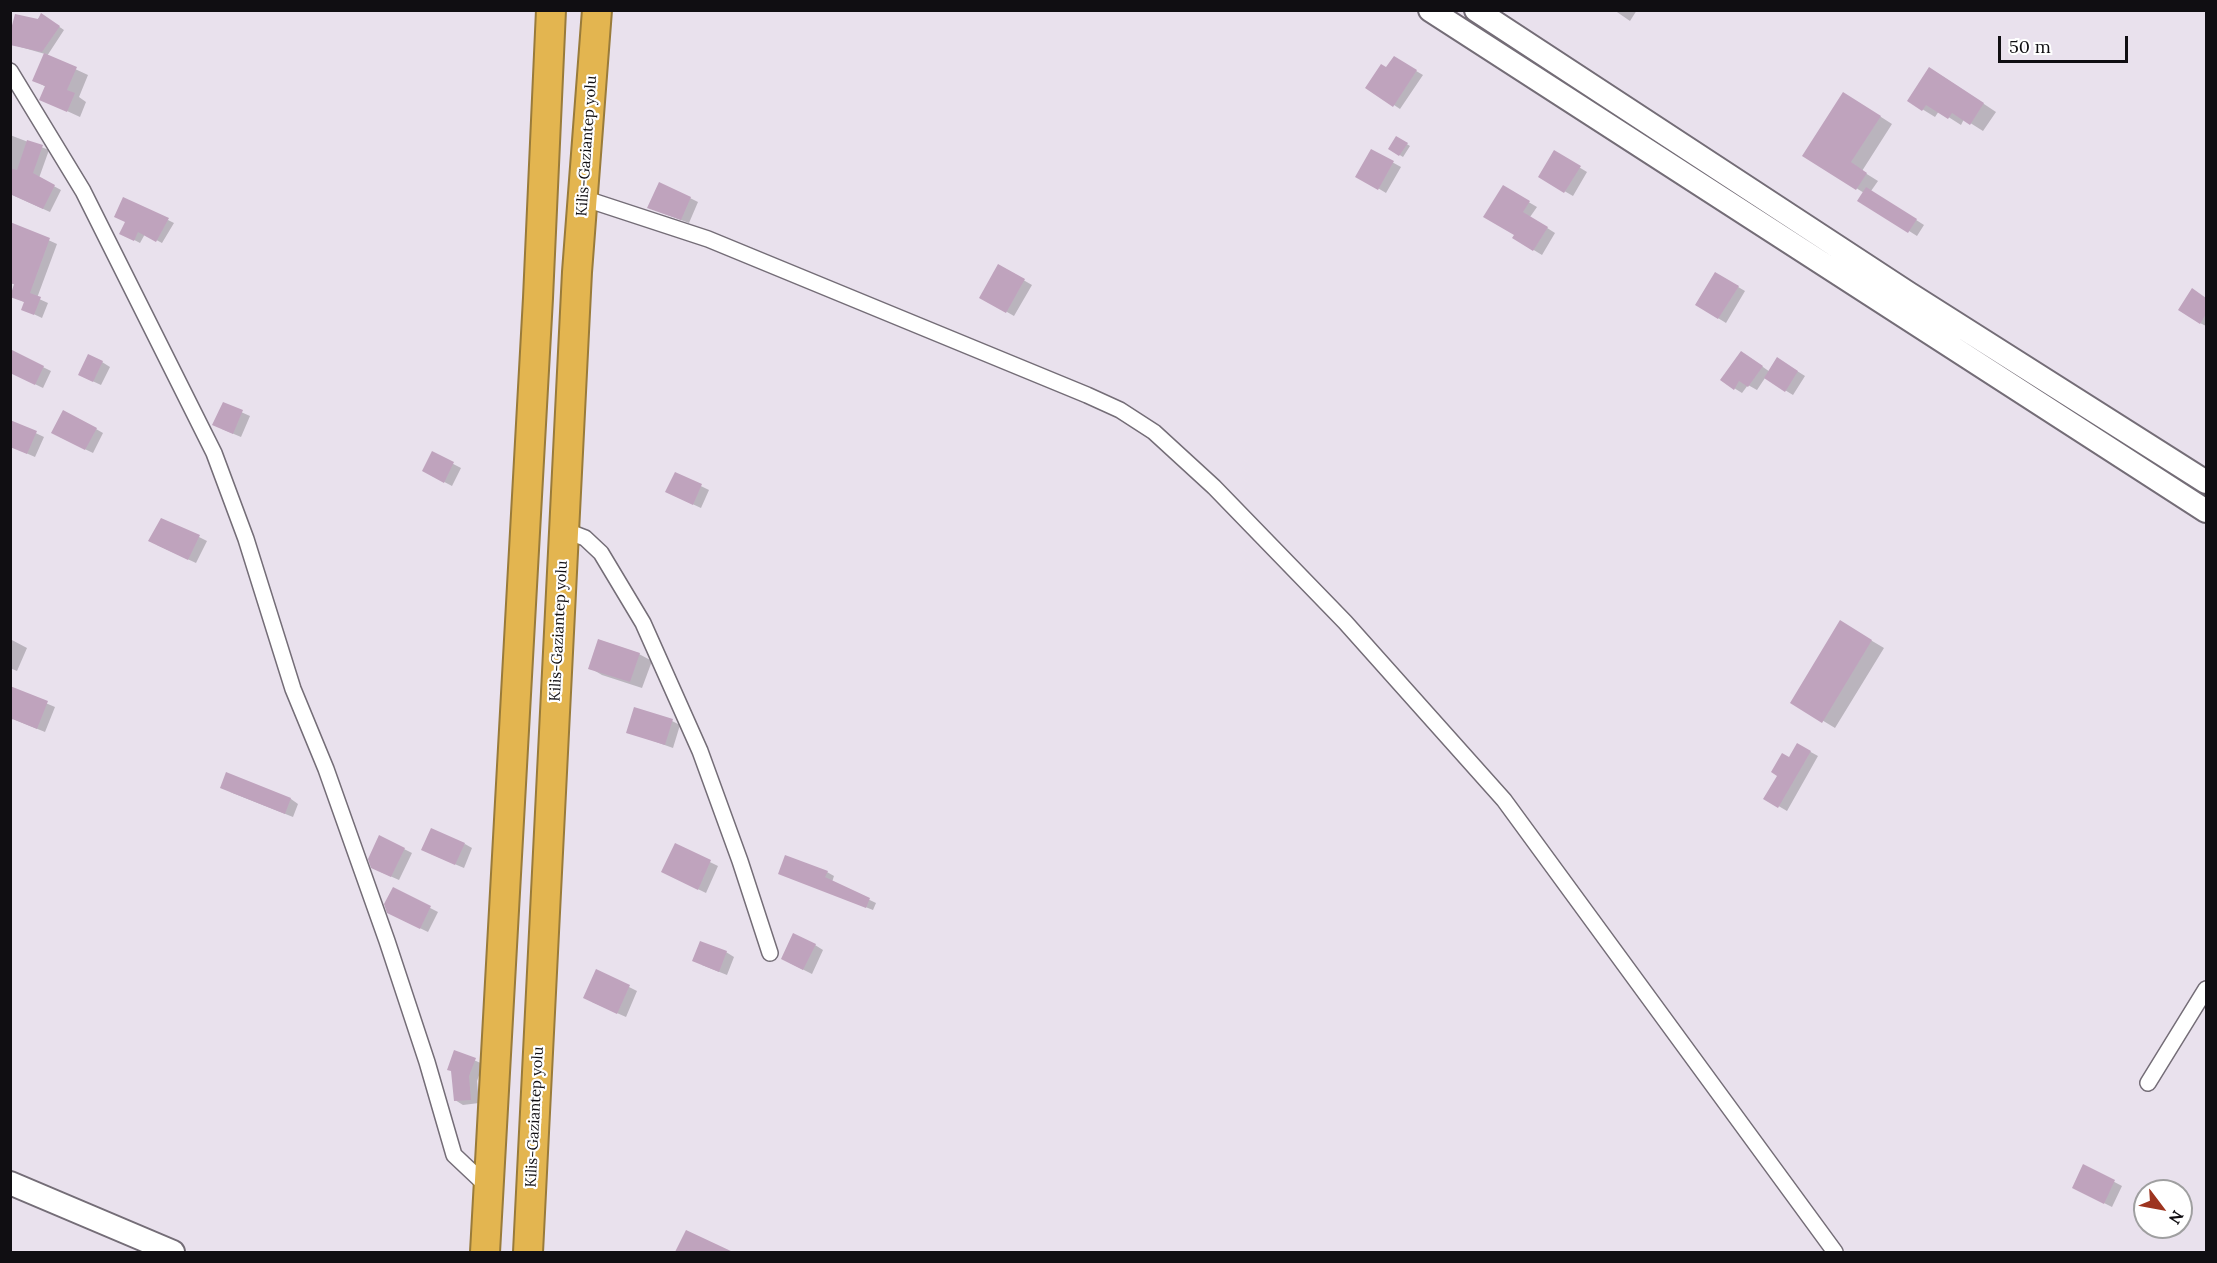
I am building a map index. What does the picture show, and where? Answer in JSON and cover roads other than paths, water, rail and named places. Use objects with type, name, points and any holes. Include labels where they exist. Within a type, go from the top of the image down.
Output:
[{"type":"highway","points":[[485,1252],[538,298],[551,10]]},
{"type":"highway","name":"Kilis-Gaziantep yolu","points":[[528,1252],[564,530],[583,198],[597,10]]},
{"type":"main road","points":[[1430,10],[2206,510]]},
{"type":"main road","points":[[1476,10],[1908,293],[2206,482]]},
{"type":"main road","points":[[10,1183],[173,1252]]},
{"type":"street","points":[[10,71],[83,191],[214,453],[246,539],[293,689],[326,769],[387,941],[427,1062],[454,1155],[489,1188]]},
{"type":"street","points":[[583,198],[718,244],[1088,395],[1120,410],[1154,432],[1214,487],[1345,622],[1504,800],[1835,1252]]},
{"type":"street","points":[[564,530],[585,538],[601,553],[643,623],[700,751],[770,953]]},
{"type":"street","points":[[2148,1083],[2206,988]]}]
